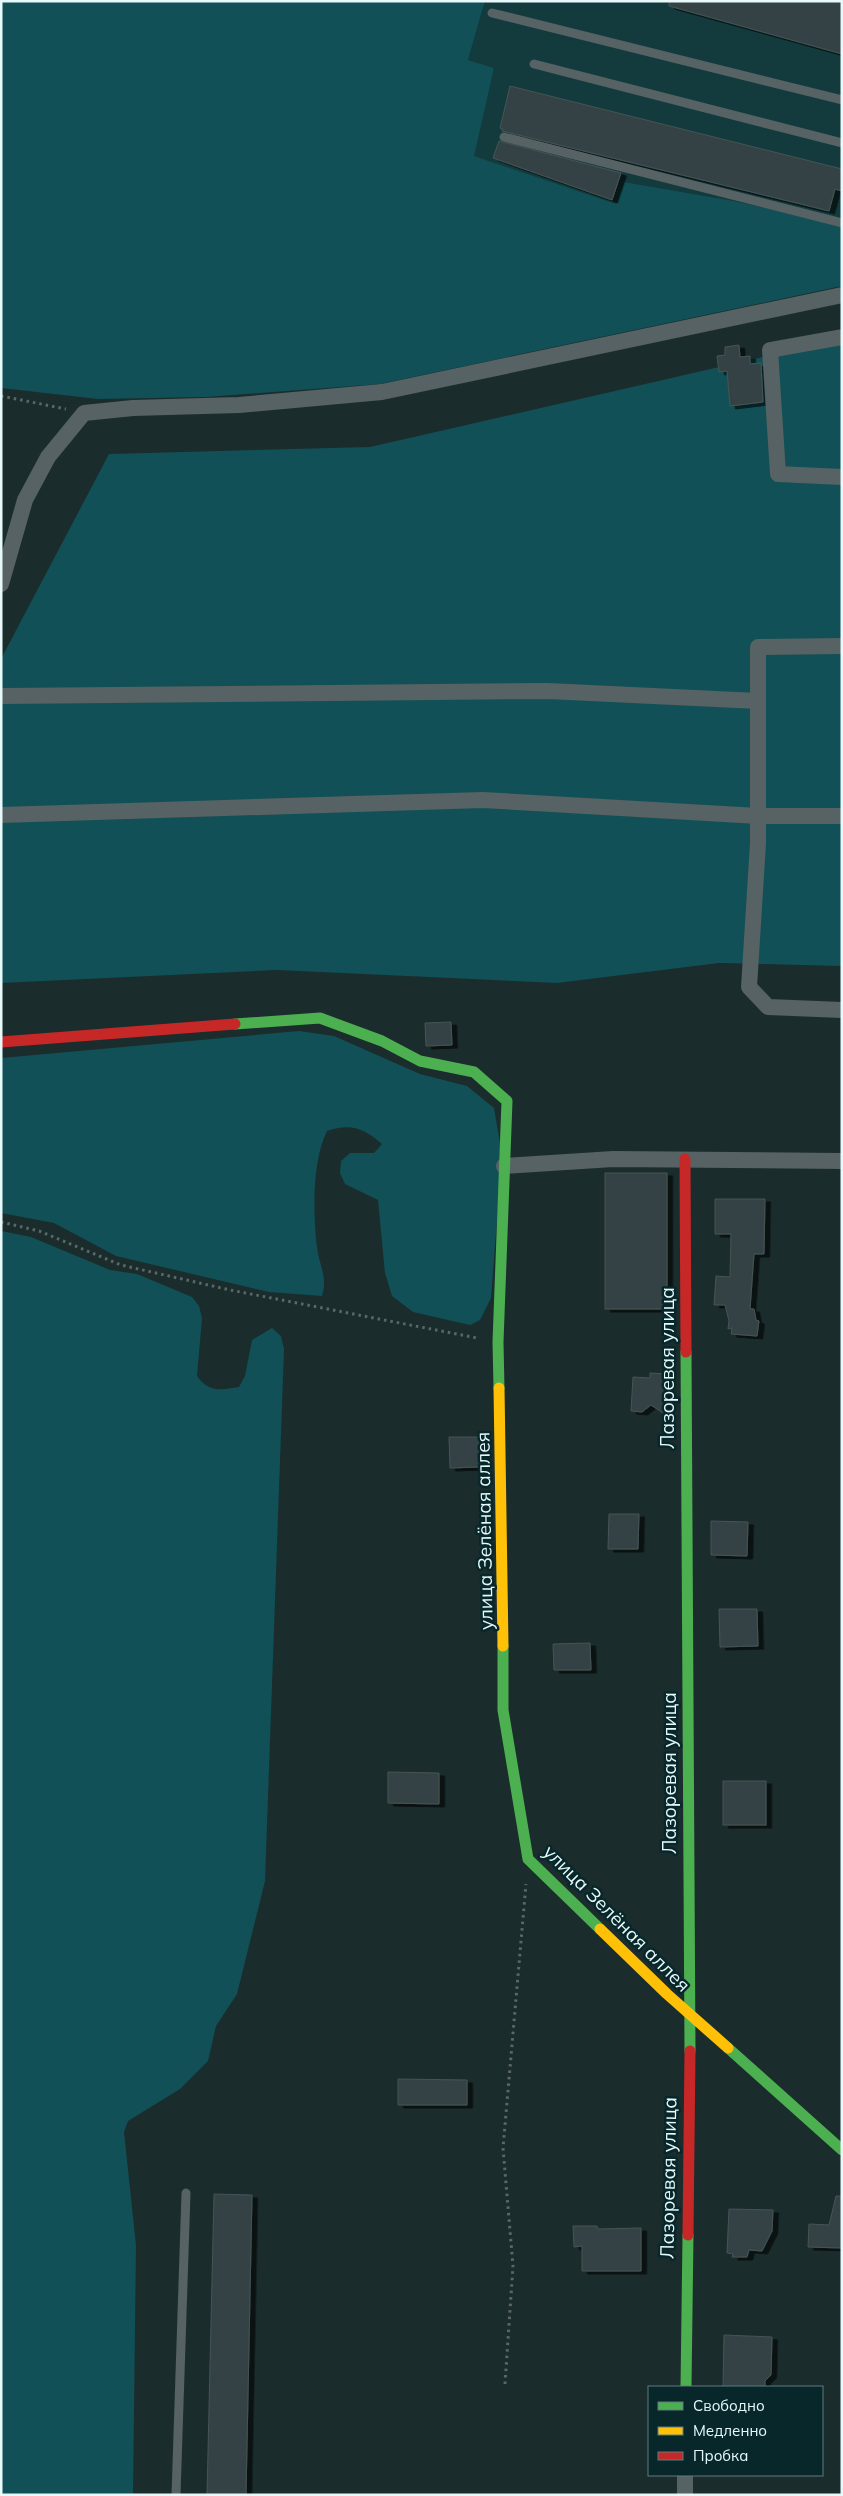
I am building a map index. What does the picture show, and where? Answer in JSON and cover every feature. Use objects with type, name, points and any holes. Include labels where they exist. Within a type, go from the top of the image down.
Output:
[{"type":"street","points":[[1,584],[25,500],[48,457],[84,413],[133,408],[239,405],[382,392],[842,295]]},
{"type":"street","points":[[842,337],[770,350],[778,474],[842,477]]},
{"type":"street","points":[[842,646],[758,647],[758,816],[749,987],[768,1007],[842,1010]]},
{"type":"street","points":[[1,696],[548,691],[758,701]]},
{"type":"street","points":[[1,814],[483,800],[758,816],[842,816]]},
{"type":"street","name":"улица Зелёная аллея","points":[[1,1042],[320,1018],[382,1041],[420,1061],[474,1072],[507,1101],[498,1342],[504,1580],[503,1710],[528,1859],[690,2014],[842,2150]]},
{"type":"street","points":[[504,1166],[613,1159],[842,1161]]},
{"type":"street","name":"Лазоревая улица","points":[[686,1159],[690,2014],[686,2386]]},
{"type":"street","points":[[685,2476],[685,2495]]},
{"type":"lane","points":[[492,13],[842,100]]},
{"type":"lane","points":[[534,64],[842,143]]},
{"type":"lane","points":[[504,137],[842,223]]},
{"type":"lane","points":[[176,2495],[186,2193]]},
{"type":"path","points":[[1,396],[84,413]]},
{"type":"path","points":[[1,1222],[39,1231],[121,1265],[230,1290],[498,1342]]},
{"type":"path","points":[[505,2384],[513,2266],[503,2148],[528,1859]]},
{"type":"shaded area","points":[[1,1],[485,1],[468,60],[494,68],[474,156],[616,204],[624,182],[734,201],[842,225],[842,286],[380,384],[206,397],[98,399],[1,388]]},
{"type":"shaded area","points":[[485,1],[842,1],[842,225],[734,201],[624,182],[616,205],[473,156],[494,68],[468,60]]},
{"type":"shaded area","points":[[842,339],[842,966],[719,963],[557,983],[277,970],[1,983],[1,659],[109,454],[370,447]]},
{"type":"shaded area","points":[[299,1031],[334,1036],[420,1074],[467,1086],[494,1108],[502,1155],[491,1298],[480,1320],[470,1325],[413,1312],[392,1296],[385,1273],[378,1200],[345,1184],[340,1173],[341,1161],[350,1153],[374,1153],[382,1144],[369,1134],[356,1128],[343,1127],[327,1131],[319,1157],[316,1172],[315,1219],[317,1247],[324,1277],[322,1296],[269,1292],[116,1256],[54,1223],[1,1213],[1,1058]]},
{"type":"shaded area","points":[[1,1231],[31,1237],[110,1270],[137,1274],[192,1297],[199,1306],[202,1318],[197,1376],[211,1388],[239,1387],[245,1376],[252,1340],[272,1328],[281,1336],[284,1349],[265,1881],[237,1994],[216,2026],[208,2061],[180,2089],[128,2121],[124,2132],[136,2245],[133,2495],[1,2495]]},
{"type":"building","points":[[669,1],[842,1],[842,54],[669,6]]},
{"type":"building","points":[[510,86],[842,169],[842,191],[835,189],[829,211],[502,131],[503,129],[500,128]]},
{"type":"building","points":[[499,141],[621,173],[612,200],[493,158]]},
{"type":"building","points":[[739,345],[740,357],[750,356],[750,364],[761,363],[763,402],[730,406],[727,371],[719,372],[717,356],[725,355],[725,347]]},
{"type":"building","points":[[451,1022],[452,1045],[426,1046],[425,1023]]},
{"type":"building","points":[[605,1173],[667,1173],[667,1309],[605,1309]]},
{"type":"building","points":[[715,1199],[765,1199],[764,1254],[754,1254],[750,1309],[754,1309],[756,1320],[759,1321],[757,1336],[731,1334],[732,1328],[728,1329],[729,1321],[725,1305],[714,1305],[716,1276],[730,1277],[731,1234],[715,1234]]},
{"type":"building","points":[[650,1373],[667,1374],[666,1415],[651,1405],[642,1412],[631,1411],[633,1377],[650,1378]]},
{"type":"building","points":[[449,1437],[479,1437],[479,1467],[450,1468]]},
{"type":"building","points":[[609,1514],[639,1514],[638,1549],[608,1549]]},
{"type":"building","points":[[711,1521],[748,1522],[747,1556],[711,1555]]},
{"type":"building","points":[[719,1609],[757,1609],[758,1646],[720,1647]]},
{"type":"building","points":[[590,1643],[591,1670],[554,1670],[553,1644]]},
{"type":"building","points":[[388,1772],[439,1773],[439,1804],[388,1803]]},
{"type":"building","points":[[723,1781],[766,1781],[766,1825],[723,1825]]},
{"type":"building","points":[[398,2079],[467,2080],[467,2105],[398,2105]]},
{"type":"building","points":[[214,2194],[252,2195],[246,2495],[207,2495]]},
{"type":"building","points":[[836,2196],[842,2196],[842,2248],[808,2247],[809,2224],[829,2225]]},
{"type":"building","points":[[729,2209],[773,2210],[772,2231],[762,2251],[749,2250],[747,2257],[732,2257],[733,2254],[727,2253]]},
{"type":"building","points":[[573,2226],[597,2226],[598,2229],[641,2228],[641,2271],[582,2271],[582,2246],[574,2247]]},
{"type":"building","points":[[724,2335],[772,2337],[771,2375],[765,2381],[765,2386],[723,2386]]},
{"type":"traffic: fast","points":[[235,1024],[320,1018],[382,1041],[420,1061],[474,1072],[507,1101],[498,1342],[499,1388]]},
{"type":"traffic: fast","points":[[686,1352],[690,2051]]},
{"type":"traffic: fast","points":[[503,1646],[503,1710],[528,1859],[600,1929]]},
{"type":"traffic: fast","points":[[728,2048],[842,2150]]},
{"type":"traffic: fast","points":[[686,2386],[688,2235]]},
{"type":"traffic: slow","points":[[499,1388],[503,1646]]},
{"type":"traffic: slow","points":[[600,1929],[667,1994],[728,2048]]},
{"type":"traffic: jam","points":[[1,1042],[235,1024]]},
{"type":"traffic: jam","points":[[685,1159],[686,1352]]},
{"type":"traffic: jam","points":[[688,2235],[690,2051]]}]
